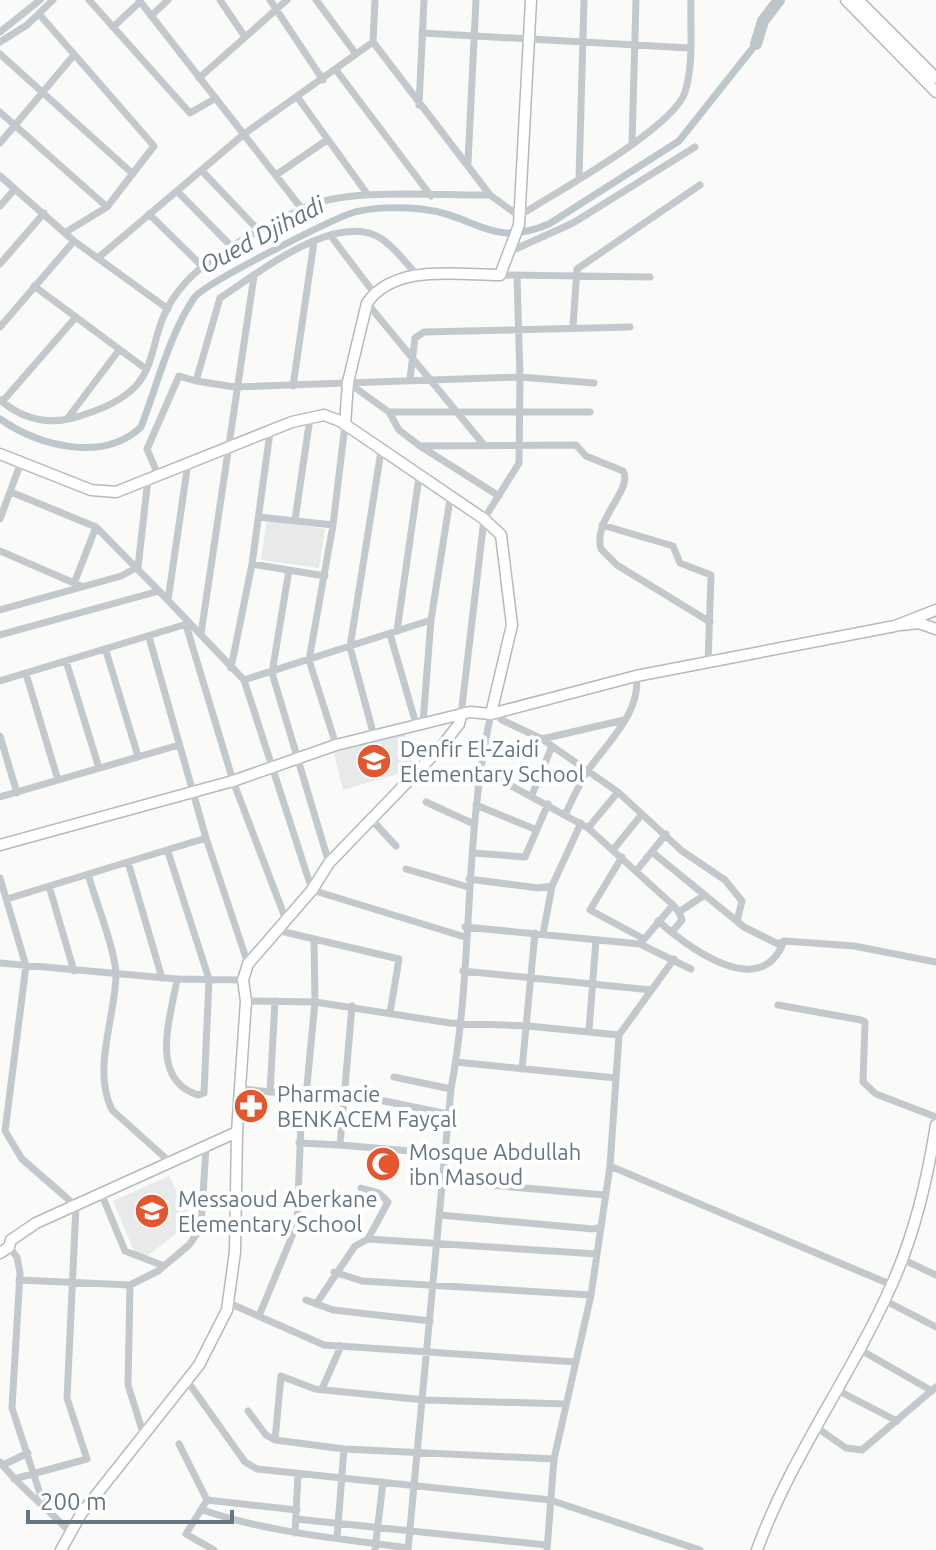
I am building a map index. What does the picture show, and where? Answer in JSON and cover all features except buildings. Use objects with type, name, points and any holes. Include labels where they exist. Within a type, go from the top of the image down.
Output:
[{"type":"street","points":[[0,32],[40,0]]},
{"type":"street","points":[[0,42],[53,0]]},
{"type":"street","points":[[89,0],[190,113],[216,98]]},
{"type":"street","points":[[151,16],[168,0]]},
{"type":"street","points":[[220,0],[245,37]]},
{"type":"street","points":[[270,0],[323,80]]},
{"type":"street","points":[[199,78],[287,0]]},
{"type":"street","points":[[316,0],[356,54]]},
{"type":"street","points":[[375,0],[373,42],[419,105],[468,162],[490,195],[519,220]]},
{"type":"street","points":[[419,105],[424,0]]},
{"type":"street","points":[[468,162],[476,0]]},
{"type":"street","points":[[500,275],[507,252],[514,242],[519,220],[531,0]]},
{"type":"street","points":[[579,178],[584,0]]},
{"type":"street","points":[[632,143],[636,0]]},
{"type":"street","points":[[519,220],[632,143],[681,101],[686,89],[691,0]]},
{"type":"street","points":[[846,0],[936,92]]},
{"type":"street","points":[[858,0],[936,78]]},
{"type":"street","points":[[113,27],[139,1],[302,209]]},
{"type":"street","points":[[39,14],[154,146],[107,207],[66,232]]},
{"type":"street","points":[[422,33],[689,48]]},
{"type":"street","points":[[98,258],[203,172],[244,134],[373,42]]},
{"type":"street","points":[[0,54],[133,174]]},
{"type":"street","points":[[0,143],[74,55]]},
{"type":"street","points":[[336,70],[431,196]]},
{"type":"street","points":[[298,98],[368,195]]},
{"type":"street","points":[[0,112],[107,207]]},
{"type":"street","points":[[276,175],[327,140]]},
{"type":"street","points":[[507,252],[573,223],[695,147]]},
{"type":"street","points":[[203,172],[260,232]]},
{"type":"street","points":[[0,176],[74,241],[168,309]]},
{"type":"street","points":[[573,326],[574,276],[577,269],[637,225],[700,185]]},
{"type":"street","points":[[0,206],[14,190]]},
{"type":"street","points":[[178,192],[233,248]]},
{"type":"street","points":[[76,317],[1,401],[39,420],[67,419],[101,411],[120,401],[134,390],[146,369],[168,309],[183,285],[233,248],[302,209],[334,197],[490,195]]},
{"type":"street","points":[[0,264],[44,213]]},
{"type":"street","points":[[149,214],[204,268]]},
{"type":"street","points":[[196,381],[220,298],[314,242],[330,235],[362,231],[372,234],[394,250],[417,275]]},
{"type":"street","points":[[330,235],[374,293]]},
{"type":"street","points":[[0,327],[74,241]]},
{"type":"street","points":[[293,386],[314,242]]},
{"type":"street","points":[[336,745],[309,660],[333,525],[348,382],[367,303],[374,293],[417,275],[650,277]]},
{"type":"street","points":[[201,634],[235,387],[254,276]]},
{"type":"street","points":[[61,1550],[69,1531],[188,1382],[211,1347],[229,1303],[235,1252],[237,1132],[246,1001],[243,980],[248,964],[312,890],[329,863],[441,747],[459,724],[484,519],[518,471],[521,444],[517,277]]},
{"type":"street","points":[[34,286],[146,369]]},
{"type":"street","points":[[367,303],[484,445]]},
{"type":"street","points":[[410,379],[415,338],[424,332],[630,327]]},
{"type":"street","points":[[67,419],[119,350]]},
{"type":"street","points":[[138,567],[153,477],[147,449],[179,376],[235,387],[520,377],[594,383]]},
{"type":"street","points":[[348,382],[389,412],[399,430],[420,446],[499,496]]},
{"type":"street","points":[[389,412],[590,412]]},
{"type":"street","points":[[0,454],[104,493],[127,489],[270,432],[324,415],[345,425],[450,499],[484,519],[497,529],[505,545],[511,605],[510,637],[479,768],[460,1021],[448,1114],[408,1549],[376,1547],[243,1524],[203,1510]]},
{"type":"street","points":[[295,520],[310,418]]},
{"type":"street","points":[[231,668],[252,564],[270,432]]},
{"type":"street","points":[[420,446],[576,445],[586,456],[623,471],[624,484],[602,525],[599,541],[607,557],[710,622]]},
{"type":"street","points":[[374,736],[350,647],[381,451]]},
{"type":"street","points":[[0,519],[21,462]]},
{"type":"street","points":[[168,600],[188,463]]},
{"type":"street","points":[[419,477],[393,632],[419,723]]},
{"type":"street","points":[[11,492],[96,527],[244,680],[312,890]]},
{"type":"street","points":[[419,723],[450,499]]},
{"type":"street","points":[[259,517],[333,525]]},
{"type":"street","points":[[602,525],[641,539],[667,542],[673,546],[680,563],[711,575],[708,663]]},
{"type":"street","points":[[78,584],[96,527]]},
{"type":"street","points":[[0,551],[78,584]]},
{"type":"street","points":[[252,564],[325,576]]},
{"type":"street","points":[[0,610],[138,567]]},
{"type":"street","points":[[289,570],[272,673],[329,863]]},
{"type":"street","points":[[0,635],[159,591]]},
{"type":"street","points":[[895,626],[936,610]]},
{"type":"street","points":[[244,680],[431,620]]},
{"type":"street","points":[[0,681],[106,651],[189,623]]},
{"type":"street","points":[[189,623],[233,781],[286,920]]},
{"type":"street","points":[[0,845],[194,793],[336,745],[419,723],[470,712],[493,714],[636,676],[895,626],[919,623],[936,629]]},
{"type":"street","points":[[149,637],[206,838],[248,964]]},
{"type":"street","points":[[106,651],[138,756]]},
{"type":"street","points":[[66,661],[99,768]]},
{"type":"street","points":[[26,674],[58,780]]},
{"type":"street","points":[[566,813],[589,770],[624,720],[633,702],[636,676]]},
{"type":"street","points":[[493,714],[542,739],[589,770],[618,792],[682,851],[736,890],[742,901],[737,921]]},
{"type":"street","points":[[542,739],[624,720]]},
{"type":"street","points":[[0,736],[17,793]]},
{"type":"street","points":[[0,797],[179,745]]},
{"type":"street","points":[[532,795],[552,746]]},
{"type":"street","points":[[479,768],[585,825],[676,908],[682,920],[672,932]]},
{"type":"street","points":[[522,1069],[539,934],[552,886],[585,825],[618,792]]},
{"type":"street","points":[[426,802],[474,824]]},
{"type":"street","points":[[473,853],[525,857],[548,804]]},
{"type":"street","points":[[476,805],[537,830]]},
{"type":"street","points":[[613,850],[642,814]]},
{"type":"street","points":[[371,819],[396,846]]},
{"type":"street","points":[[637,870],[666,834]]},
{"type":"street","points":[[7,899],[206,838]]},
{"type":"street","points":[[168,852],[209,979],[204,1093],[198,1095],[185,1090],[168,1067],[166,1039],[177,979]]},
{"type":"street","points":[[652,852],[737,921],[778,944],[784,941],[854,946],[936,962]]},
{"type":"street","points":[[622,857],[590,910],[691,969]]},
{"type":"street","points":[[128,862],[162,978]]},
{"type":"street","points":[[406,869],[469,883],[538,888],[552,886]]},
{"type":"street","points":[[88,874],[116,973],[104,1078],[107,1100],[112,1110],[171,1163]]},
{"type":"street","points":[[0,878],[26,966],[10,1075],[6,1136],[22,1159],[76,1206]]},
{"type":"street","points":[[49,886],[74,971]]},
{"type":"street","points":[[312,890],[465,937]]},
{"type":"street","points":[[642,942],[658,921],[676,908],[703,896]]},
{"type":"street","points":[[658,921],[710,960],[737,967],[768,964],[776,959],[784,941]]},
{"type":"street","points":[[465,927],[642,942]]},
{"type":"street","points":[[276,930],[399,959],[390,1013]]},
{"type":"street","points":[[306,1096],[315,1002],[314,939]]},
{"type":"street","points":[[589,1030],[596,940]]},
{"type":"street","points":[[296,1519],[547,1548],[554,1459],[591,1295],[610,1166],[619,1035],[674,959]]},
{"type":"street","points":[[0,963],[162,978],[243,980]]},
{"type":"street","points":[[463,971],[651,990]]},
{"type":"street","points":[[246,1001],[315,1002],[450,1023],[460,1021],[589,1030],[619,1035]]},
{"type":"street","points":[[270,1092],[275,1001]]},
{"type":"street","points":[[778,1005],[865,1022],[863,1082],[876,1094],[936,1117]]},
{"type":"street","points":[[340,1145],[352,1006]]},
{"type":"street","points":[[456,1062],[616,1078]]},
{"type":"street","points":[[0,1073],[10,1075]]},
{"type":"street","points":[[394,1077],[451,1089]]},
{"type":"street","points":[[242,1089],[306,1096],[345,1096],[448,1114]]},
{"type":"street","points":[[259,1316],[297,1224],[301,1123]]},
{"type":"street","points":[[757,1550],[785,1480],[892,1285],[920,1205],[936,1125]]},
{"type":"street","points":[[44,1506],[16,1424],[12,1398],[19,1263],[5,1250],[11,1240],[36,1223],[237,1132]]},
{"type":"street","points":[[299,1143],[445,1154]]},
{"type":"street","points":[[19,1280],[130,1285],[164,1266],[189,1245],[201,1228],[206,1146]]},
{"type":"street","points":[[610,1166],[892,1285]]},
{"type":"street","points":[[443,1181],[605,1195]]},
{"type":"street","points":[[361,1188],[379,1193],[388,1202],[368,1239]]},
{"type":"street","points":[[101,1193],[125,1251],[164,1266]]},
{"type":"street","points":[[14,1479],[35,1476],[87,1459],[67,1398],[76,1206]]},
{"type":"street","points":[[440,1215],[600,1227]]},
{"type":"street","points":[[316,1304],[334,1272],[355,1246],[368,1239],[597,1254]]},
{"type":"street","points":[[902,1259],[936,1275]]},
{"type":"street","points":[[334,1272],[362,1281],[591,1295]]},
{"type":"street","points":[[130,1285],[128,1385],[144,1436]]},
{"type":"street","points":[[306,1300],[333,1310],[430,1321]]},
{"type":"street","points":[[884,1300],[936,1327]]},
{"type":"street","points":[[229,1303],[324,1345],[576,1362]]},
{"type":"street","points":[[322,1389],[341,1346]]},
{"type":"street","points":[[816,1427],[846,1448],[857,1451],[868,1446],[934,1389],[859,1349]]},
{"type":"street","points":[[275,1440],[281,1376],[322,1389],[424,1400],[566,1404]]},
{"type":"street","points":[[188,1382],[245,1462],[257,1469],[550,1500],[700,1550]]},
{"type":"street","points":[[837,1390],[897,1421]]},
{"type":"street","points":[[248,1411],[263,1432],[275,1440],[344,1449],[554,1459]]},
{"type":"street","points":[[179,1444],[207,1500],[186,1534],[214,1550]]},
{"type":"street","points":[[337,1538],[344,1449]]},
{"type":"street","points":[[28,1453],[1,1464],[69,1531]]},
{"type":"street","points":[[295,1533],[298,1474]]},
{"type":"street","points":[[376,1547],[383,1482]]},
{"type":"street","points":[[207,1500],[297,1510]]},
{"type":"shaded area","points":[[267,520],[325,529],[319,568],[261,560]]},
{"type":"shaded area","name":"Denfir El-Zaidi Elementary School","points":[[405,732],[414,769],[343,790],[334,753]]},
{"type":"shaded area","name":"Messaoud Aberkane Elementary School","points":[[169,1176],[192,1221],[146,1257],[136,1256],[113,1201]]},
{"type":"waterway","name":"Oued Djihadi","points":[[756,44],[763,21],[779,0]]},
{"type":"waterway","name":"Oued Djihadi","points":[[0,419],[33,437],[71,447],[108,445],[126,438],[141,427],[170,344],[185,312],[194,298],[220,280],[297,238],[362,210],[388,208],[440,212],[497,232],[529,231],[549,224],[679,141],[756,44]]},
{"type":"place","name":"Denfir El-Zaidi Elementary School","points":[[374,761]]},
{"type":"place","name":"Pharmacie BENKACEM Fayçal","points":[[251,1106]]},
{"type":"place","name":"Mosque Abdullah ibn Masoud","points":[[383,1164]]},
{"type":"place","name":"Messaoud Aberkane Elementary School","points":[[152,1211]]}]
